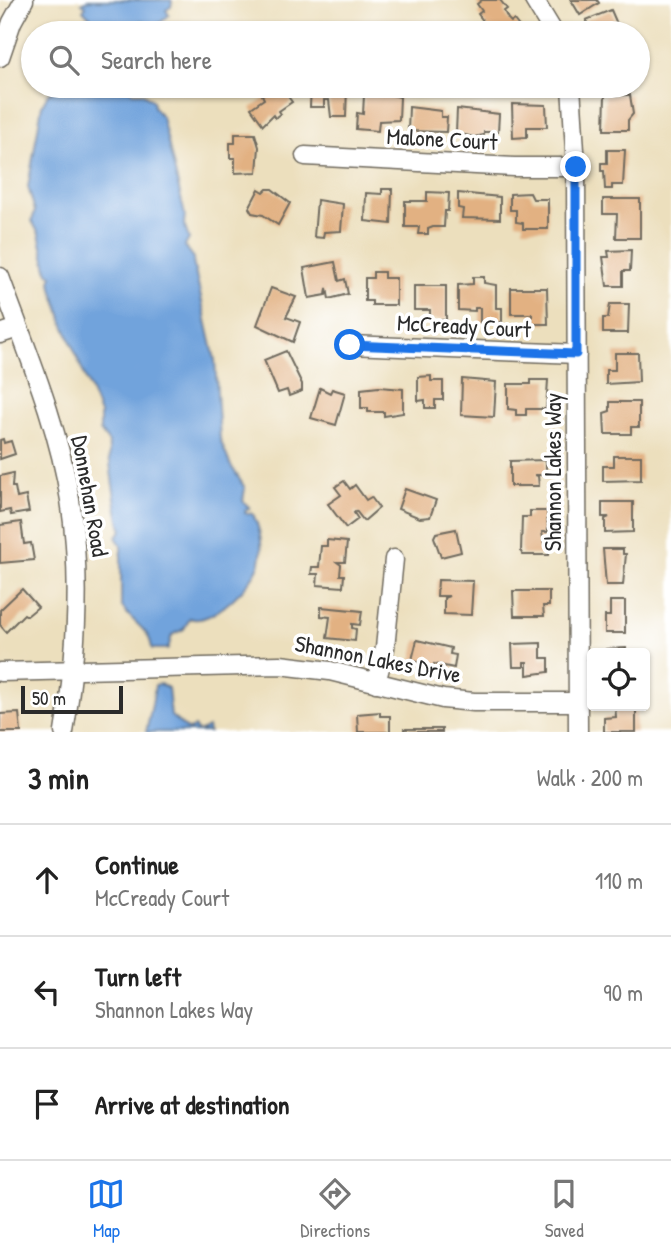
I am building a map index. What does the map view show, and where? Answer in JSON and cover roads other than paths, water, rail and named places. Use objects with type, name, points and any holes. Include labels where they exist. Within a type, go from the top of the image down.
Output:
[{"type":"street","points":[[0,57],[12,22],[24,0]]},
{"type":"street","points":[[534,0],[547,21]]},
{"type":"street","name":"Shannon Lakes Way","points":[[572,98],[576,167],[578,732]]},
{"type":"street","name":"Malone Court","points":[[305,156],[514,167],[576,167]]},
{"type":"street","name":"Donnehan Road","points":[[0,277],[54,430],[70,498],[78,570],[74,670],[64,732]]},
{"type":"street","points":[[0,334],[18,327]]},
{"type":"street","name":"McCready Court","points":[[350,345],[576,354]]},
{"type":"street","points":[[376,683],[385,648],[394,559]]},
{"type":"street","name":"Shannon Lakes Drive","points":[[0,672],[280,665],[330,671],[443,699],[474,702],[578,702]]},
{"type":"water","points":[[88,0],[172,1],[171,7],[166,10],[169,15],[162,21],[96,21],[83,10],[86,6],[82,3]]},
{"type":"water","points":[[46,98],[149,98],[162,117],[185,215],[184,224],[189,239],[185,246],[194,258],[215,360],[220,439],[230,464],[245,488],[243,501],[250,508],[246,509],[245,513],[253,514],[261,537],[260,562],[242,590],[209,616],[190,618],[184,629],[172,635],[168,649],[152,649],[148,636],[121,605],[121,545],[116,537],[122,530],[113,487],[109,443],[100,431],[100,414],[62,320],[52,285],[52,275],[48,273],[39,234],[32,221],[35,211],[28,187],[42,105]]},
{"type":"water","points":[[155,685],[168,688],[171,716],[188,730],[194,727],[199,732],[146,732]]}]
